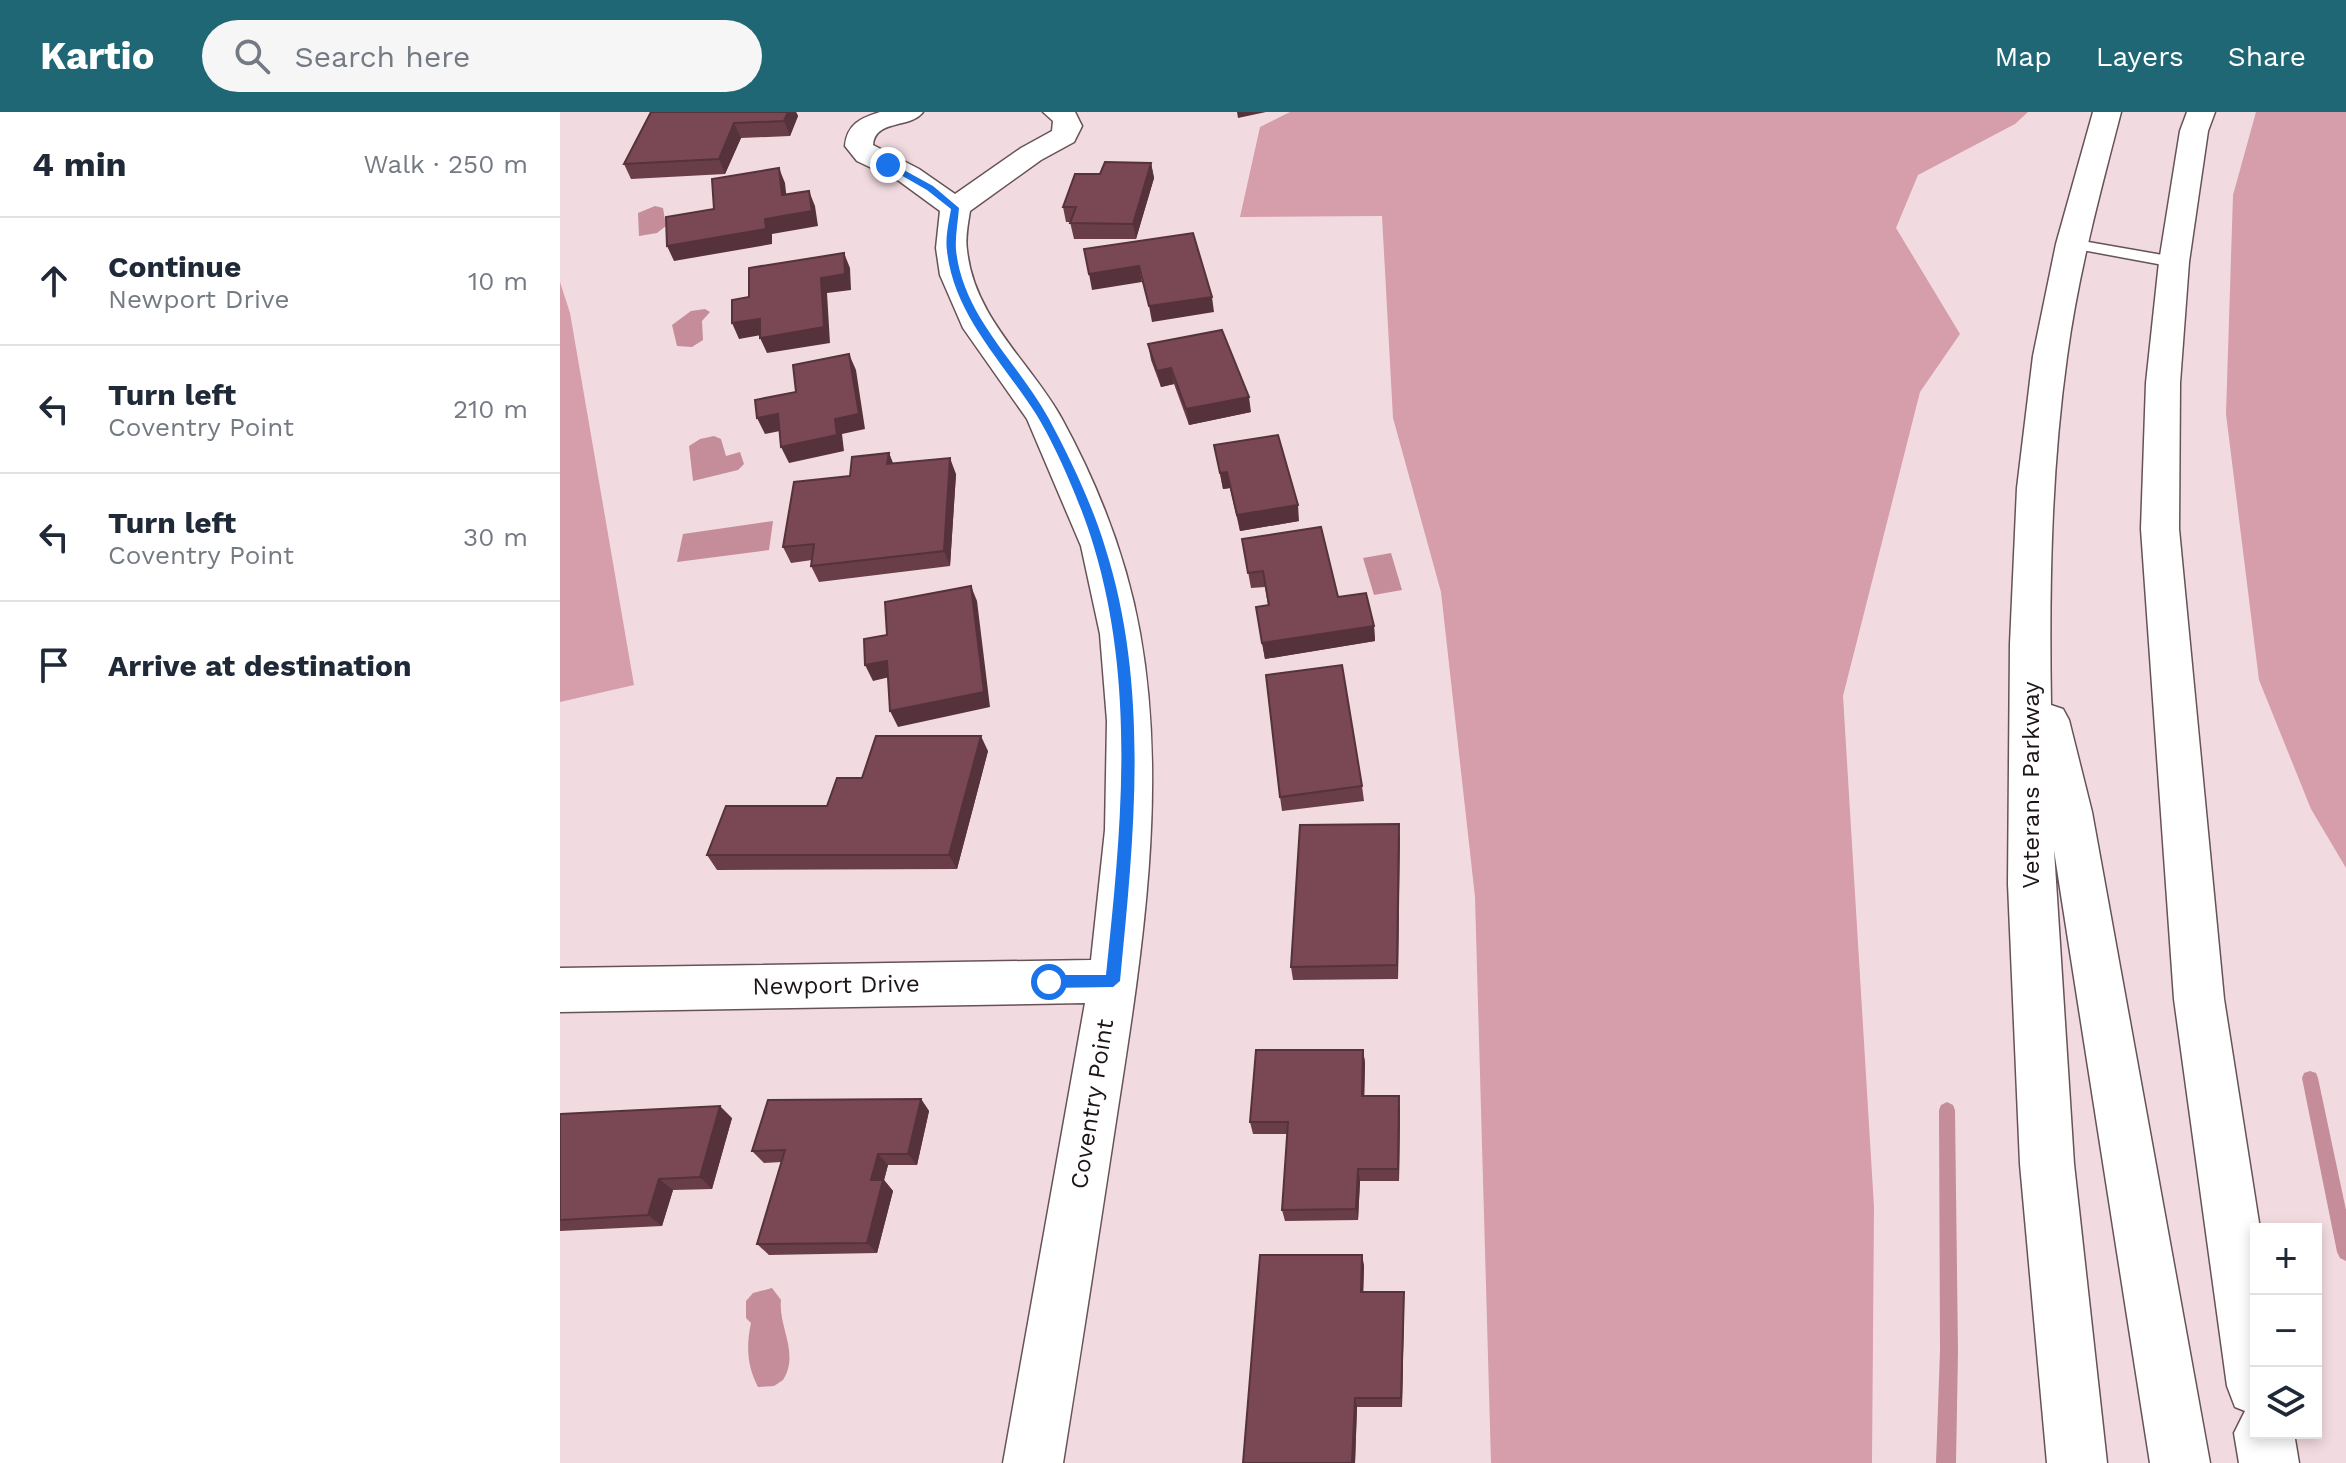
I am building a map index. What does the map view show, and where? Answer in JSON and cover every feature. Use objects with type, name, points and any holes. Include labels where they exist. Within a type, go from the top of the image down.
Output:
[{"type":"main road","points":[[909,112],[870,124],[860,135],[859,146],[867,155],[909,175],[955,208],[1031,154],[1064,136],[1068,126],[1065,117],[1057,112]]},
{"type":"main road","name":"Veterans Parkway","points":[[2077,1463],[2047,1164],[2035,962],[2031,884],[2030,644],[2035,488],[2050,356],[2071,244],[2107,112]]},
{"type":"main road","points":[[2201,112],[2194,131],[2174,262],[2163,383],[2161,545],[2199,999],[2253,1367]]},
{"type":"main road","name":"Coventry Point","points":[[955,208],[951,248],[956,275],[979,328],[1044,419],[1100,546],[1120,634],[1129,751],[1129,817],[1113,981],[1033,1463]]},
{"type":"main road","points":[[2030,644],[2070,812],[2180,1463]]},
{"type":"main road","name":"Newport Drive","points":[[560,990],[1113,981]]},
{"type":"main road","points":[[2265,1439],[2269,1463]]},
{"type":"lane","points":[[2071,244],[2174,262]]},
{"type":"shaded area","points":[[1290,112],[2028,112],[2015,124],[1918,175],[1896,228],[1960,334],[1920,392],[1843,696],[1874,1207],[1872,1463],[1491,1463],[1475,897],[1441,592],[1393,418],[1382,216],[1240,217],[1260,127]]},
{"type":"shaded area","points":[[2256,112],[2346,112],[2346,868],[2311,809],[2259,680],[2226,414],[2233,195]]},
{"type":"shaded area","points":[[655,206],[663,208],[666,226],[657,233],[639,236],[638,213]]},
{"type":"shaded area","points":[[560,282],[570,313],[634,685],[560,702]]},
{"type":"shaded area","points":[[705,309],[710,312],[702,321],[703,340],[692,347],[677,346],[672,325],[691,311]]},
{"type":"shaded area","points":[[714,436],[721,439],[726,456],[740,452],[744,464],[738,470],[693,481],[689,446],[700,439]]},
{"type":"shaded area","points":[[773,521],[769,550],[677,562],[683,534]]},
{"type":"shaded area","points":[[1391,553],[1402,590],[1374,595],[1363,558]]},
{"type":"shaded area","points":[[772,1288],[781,1300],[789,1350],[788,1370],[783,1380],[774,1386],[758,1387],[748,1356],[751,1323],[746,1318],[746,1301],[753,1293]]},
{"type":"building","points":[[651,112],[788,112],[784,121],[734,123],[719,159],[624,164]]},
{"type":"building","points":[[1105,162],[1151,163],[1133,224],[1070,223],[1076,207],[1063,207],[1075,174],[1100,174]]},
{"type":"building","points":[[779,168],[782,195],[809,191],[812,211],[765,219],[766,229],[667,246],[666,217],[714,209],[712,179]]},
{"type":"building","points":[[1193,233],[1212,297],[1149,306],[1139,266],[1089,274],[1084,249]]},
{"type":"building","points":[[844,253],[845,274],[821,278],[824,327],[760,338],[760,319],[732,323],[732,300],[749,297],[749,268]]},
{"type":"building","points":[[1222,330],[1249,397],[1186,409],[1171,368],[1157,371],[1148,344]]},
{"type":"building","points":[[849,354],[859,414],[835,419],[837,435],[781,447],[778,414],[757,418],[755,400],[796,392],[793,365]]},
{"type":"building","points":[[1278,435],[1298,505],[1237,515],[1227,472],[1220,473],[1214,445]]},
{"type":"building","points":[[889,453],[887,464],[950,458],[944,551],[811,566],[814,544],[783,547],[794,482],[850,476],[852,457]]},
{"type":"building","points":[[1321,527],[1338,597],[1366,593],[1374,626],[1262,643],[1256,607],[1269,605],[1263,571],[1248,573],[1242,539]]},
{"type":"building","points":[[971,586],[984,692],[890,711],[887,661],[865,665],[864,639],[887,635],[885,602]]},
{"type":"building","points":[[1342,665],[1362,786],[1280,797],[1266,675]]},
{"type":"building","points":[[876,736],[981,736],[949,855],[707,855],[726,806],[827,806],[837,778],[862,778]]},
{"type":"building","points":[[1399,824],[1397,965],[1291,967],[1300,825]]},
{"type":"building","points":[[1256,1050],[1363,1050],[1362,1096],[1399,1096],[1398,1169],[1358,1169],[1356,1209],[1282,1210],[1288,1122],[1250,1122]]},
{"type":"building","points":[[921,1099],[908,1154],[878,1154],[871,1180],[883,1180],[867,1243],[757,1244],[785,1150],[752,1151],[768,1100]]},
{"type":"building","points":[[720,1106],[700,1177],[659,1179],[648,1215],[560,1220],[560,1114]]},
{"type":"building","points":[[1260,1255],[1362,1255],[1361,1292],[1404,1292],[1401,1398],[1355,1398],[1352,1463],[1243,1463]]},
{"type":"waterway","points":[[2310,1078],[2346,1252]]},
{"type":"waterway","points":[[1946,1463],[1949,1351],[1947,1110]]},
{"type":"route","points":[[888,165],[930,188],[955,208],[951,248],[956,275],[979,328],[1044,419],[1100,546],[1120,634],[1130,766],[1123,899],[1113,981],[1049,982]]}]
